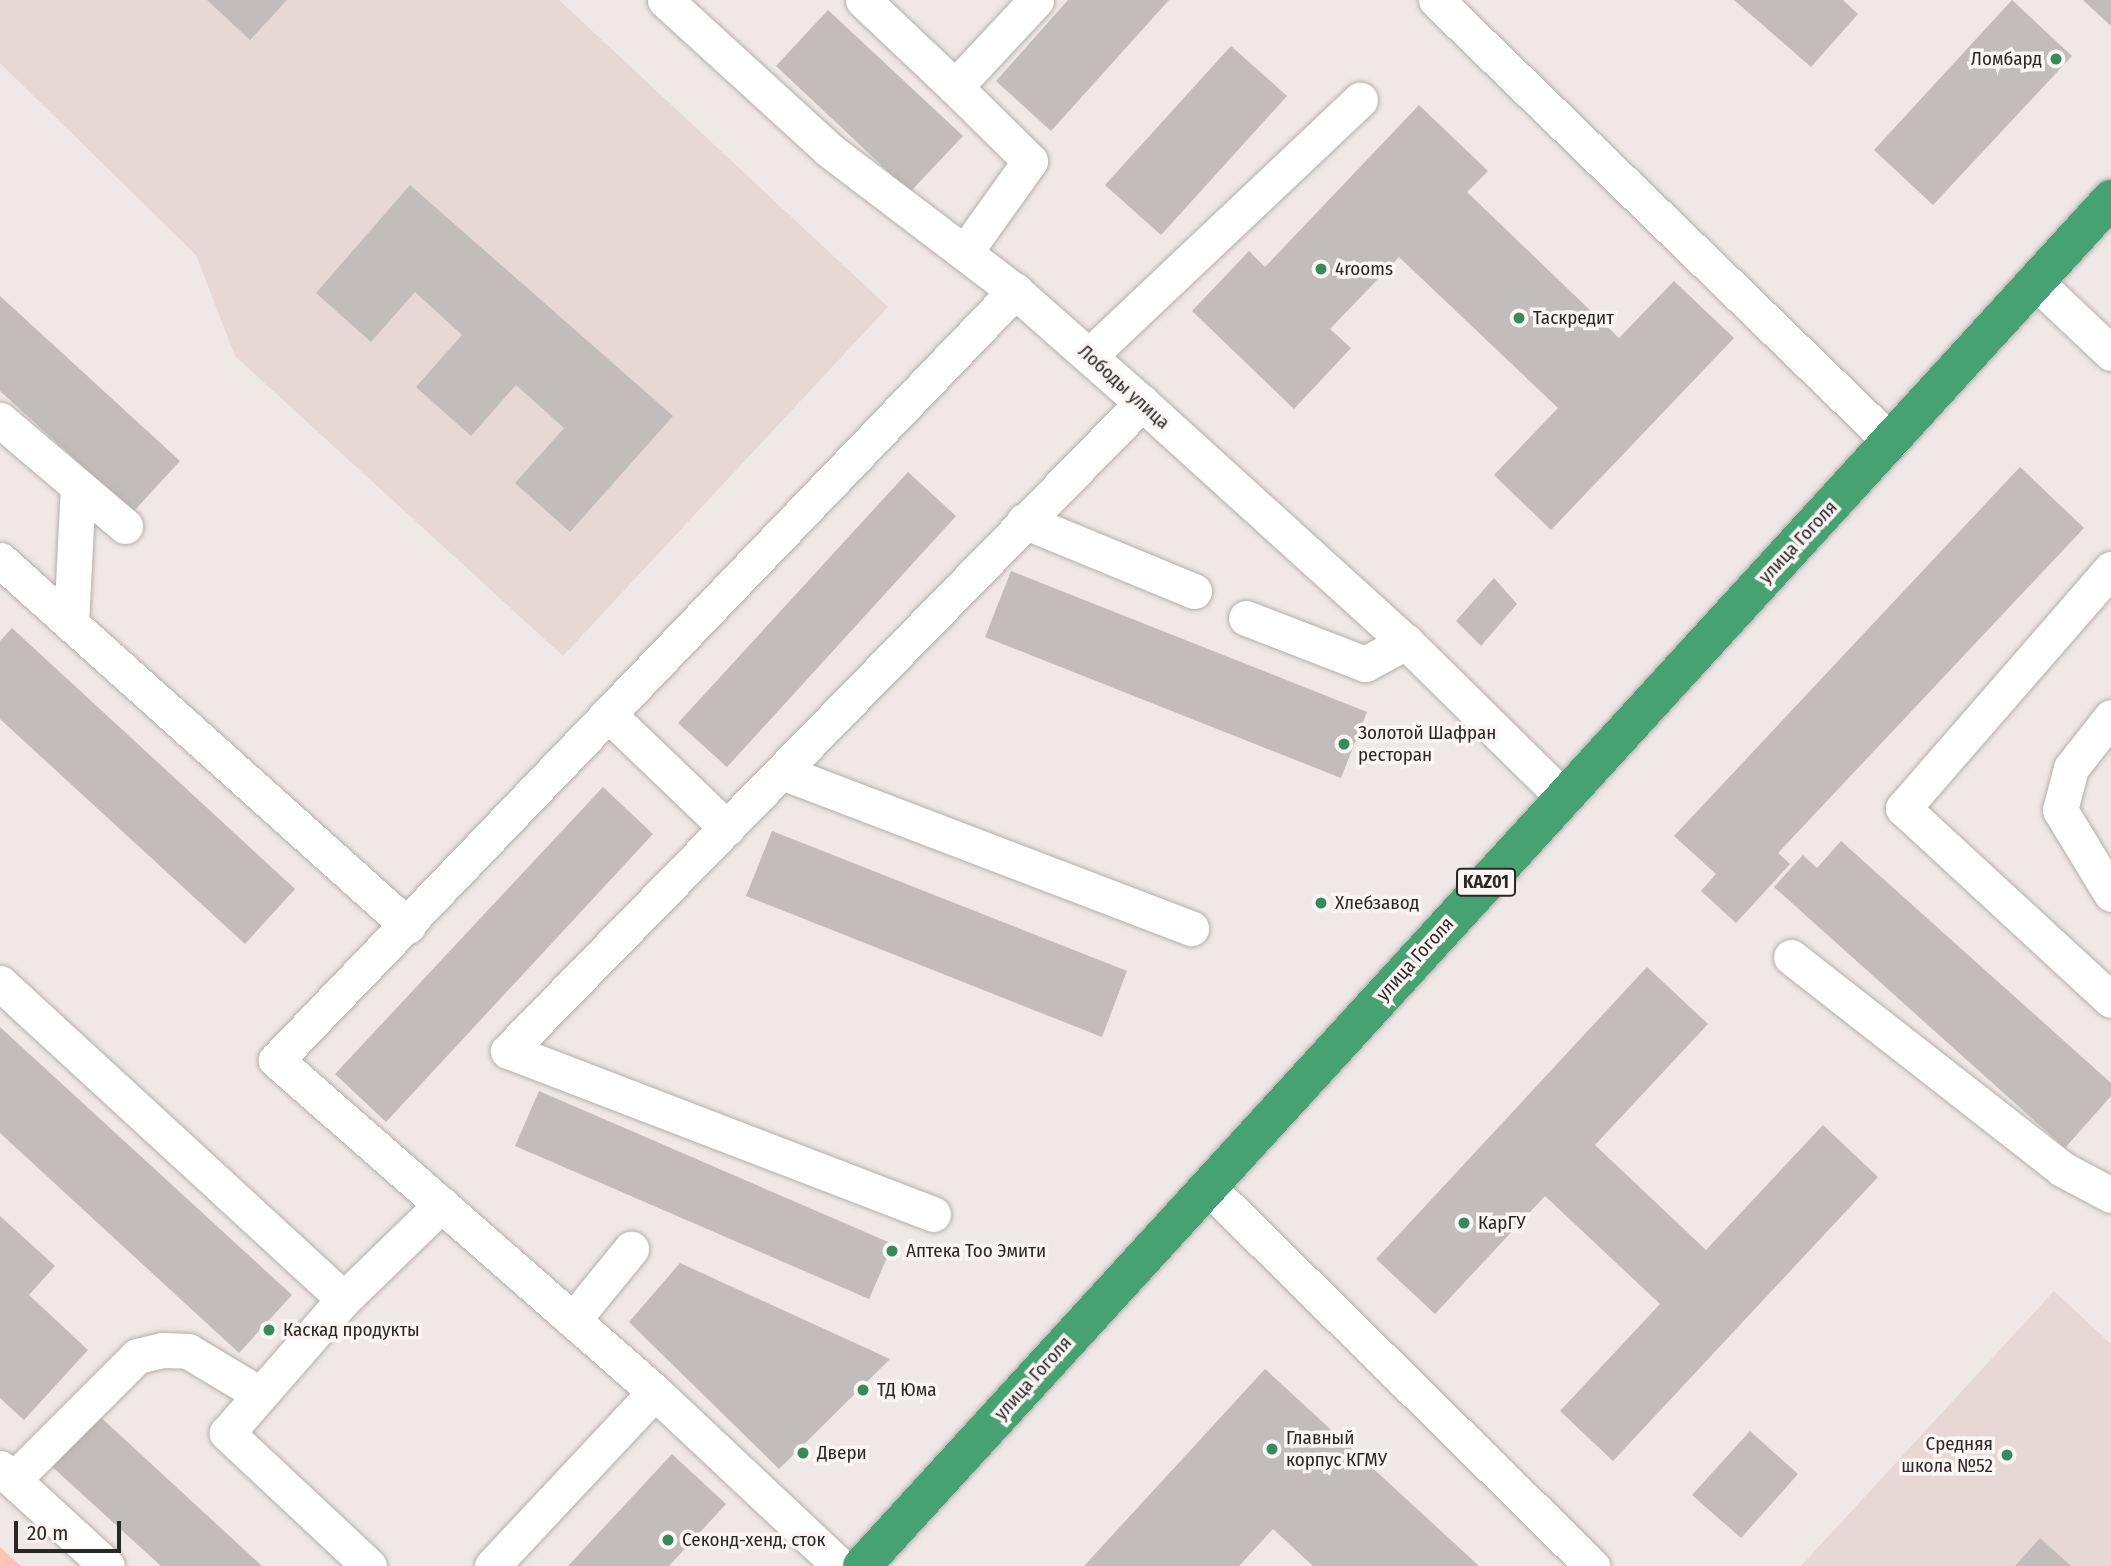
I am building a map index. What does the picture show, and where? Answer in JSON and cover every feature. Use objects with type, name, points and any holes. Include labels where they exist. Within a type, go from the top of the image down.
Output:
[{"type":"highway","name":"улица Гоголя","points":[[862,1566],[2111,199]]},
{"type":"street","name":"Лободы улица","points":[[665,0],[829,150],[1016,291],[1406,642],[1563,797]]},
{"type":"street","points":[[863,0],[1030,161],[965,252]]},
{"type":"street","points":[[955,87],[1036,0]]},
{"type":"street","points":[[1436,0],[1891,442]]},
{"type":"street","points":[[1089,356],[1360,100]]},
{"type":"street","points":[[2037,283],[2111,353]]},
{"type":"street","points":[[840,1566],[655,1392],[276,1060],[408,926],[608,713],[1016,291]]},
{"type":"street","points":[[933,1214],[508,1051],[1142,403]]},
{"type":"street","points":[[0,420],[125,526]]},
{"type":"street","points":[[71,624],[78,486]]},
{"type":"street","points":[[1024,521],[1194,592]]},
{"type":"street","points":[[0,560],[408,926]]},
{"type":"street","points":[[2111,569],[1903,808],[2111,1000]]},
{"type":"street","points":[[1246,618],[1365,664],[1406,642]]},
{"type":"street","points":[[608,713],[727,828]]},
{"type":"street","points":[[2111,717],[2071,768],[2060,810],[2111,894]]},
{"type":"street","points":[[782,772],[1191,929]]},
{"type":"street","points":[[1791,957],[2062,1169],[2111,1195]]},
{"type":"street","points":[[0,982],[344,1299]]},
{"type":"street","points":[[1208,1187],[1592,1566]]},
{"type":"street","points":[[369,1566],[227,1433],[258,1393],[344,1299],[442,1204]]},
{"type":"street","points":[[573,1320],[631,1249]]},
{"type":"street","points":[[107,1566],[7,1474],[137,1356],[163,1350],[188,1352],[258,1393]]},
{"type":"street","points":[[492,1566],[655,1392]]},
{"type":"shaded area","points":[[0,0],[559,0],[888,307],[563,656],[235,356],[196,255],[0,63]]},
{"type":"shaded area","name":"Средняя школа №52","points":[[2054,1291],[2111,1344],[2111,1566],[1801,1566]]},
{"type":"shaded area","points":[[0,1547],[21,1566],[0,1566]]},
{"type":"building","points":[[207,0],[287,0],[250,40]]},
{"type":"building","points":[[1068,0],[1169,0],[1051,131],[996,81]]},
{"type":"building","points":[[1734,0],[1843,0],[1858,14],[1811,67]]},
{"type":"building","points":[[2012,0],[2072,56],[1933,205],[1874,150]]},
{"type":"building","points":[[2083,0],[2111,0],[2111,26]]},
{"type":"building","points":[[828,10],[963,136],[910,192],[776,66]]},
{"type":"building","points":[[1231,46],[1287,96],[1161,235],[1105,185]]},
{"type":"building","points":[[1419,105],[1488,171],[1467,192],[1619,338],[1674,281],[1734,338],[1551,530],[1494,475],[1558,408],[1399,257],[1330,329],[1351,348],[1294,409],[1192,311],[1249,251],[1265,267]]},
{"type":"building","points":[[410,185],[673,416],[570,532],[515,483],[564,428],[516,385],[471,436],[416,387],[462,335],[415,292],[371,342],[316,293]]},
{"type":"building","points":[[0,296],[180,461],[133,512],[0,391]]},
{"type":"building","points":[[2020,467],[2084,528],[1778,853],[1790,864],[1736,923],[1701,891],[1716,874],[1674,836]]},
{"type":"building","points":[[908,472],[956,516],[727,767],[678,723]]},
{"type":"building","points":[[1011,571],[1367,712],[1341,778],[985,637]]},
{"type":"building","points":[[1494,578],[1517,604],[1481,646],[1456,621]]},
{"type":"building","points":[[12,628],[295,889],[245,944],[0,719],[0,641]]},
{"type":"building","points":[[603,787],[653,834],[386,1122],[335,1074]]},
{"type":"building","points":[[772,831],[1127,971],[1102,1037],[746,896]]},
{"type":"building","points":[[1841,841],[2111,1083],[2111,1096],[2065,1148],[1774,887],[1803,855],[1817,868]]},
{"type":"building","name":"КарГУ","points":[[1647,967],[1708,1024],[1595,1145],[1706,1250],[1823,1125],[1878,1177],[1613,1461],[1560,1411],[1660,1304],[1545,1196],[1435,1314],[1376,1259]]},
{"type":"building","points":[[0,1027],[292,1295],[239,1353],[0,1133]]},
{"type":"building","points":[[539,1091],[893,1244],[869,1299],[515,1146]]},
{"type":"building","points":[[0,1216],[55,1266],[29,1295],[88,1350],[24,1420],[0,1398]]},
{"type":"building","points":[[680,1263],[890,1359],[779,1469],[629,1322]]},
{"type":"building","name":"Главный корпус КГМУ","points":[[1265,1369],[1479,1566],[1313,1566],[1273,1529],[1239,1566],[1084,1566]]},
{"type":"building","points":[[95,1412],[262,1566],[161,1566],[48,1463]]},
{"type":"building","points":[[1750,1431],[1798,1474],[1741,1538],[1692,1495]]},
{"type":"building","points":[[672,1454],[726,1504],[669,1566],[568,1566]]},
{"type":"building","points":[[2040,1538],[2071,1566],[2015,1566]]},
{"type":"place","name":"Ломбард","points":[[2056,59]]},
{"type":"place","name":"4rooms","points":[[1321,269]]},
{"type":"place","name":"Таскредит","points":[[1519,318]]},
{"type":"place","name":"Золотой Шафран ресторан","points":[[1344,744]]},
{"type":"place","name":"Хлебзавод","points":[[1321,903]]},
{"type":"place","name":"КарГУ","points":[[1464,1223]]},
{"type":"place","name":"Аптека Тоо Эмити","points":[[892,1251]]},
{"type":"place","name":"Каскад продукты","points":[[269,1330]]},
{"type":"place","name":"ТД Юма","points":[[863,1390]]},
{"type":"place","name":"Главный корпус КГМУ","points":[[1272,1449]]},
{"type":"place","name":"Двери","points":[[803,1453]]},
{"type":"place","name":"Средняя школа №52","points":[[2007,1455]]},
{"type":"place","name":"Секонд-хенд, сток","points":[[668,1540]]}]
